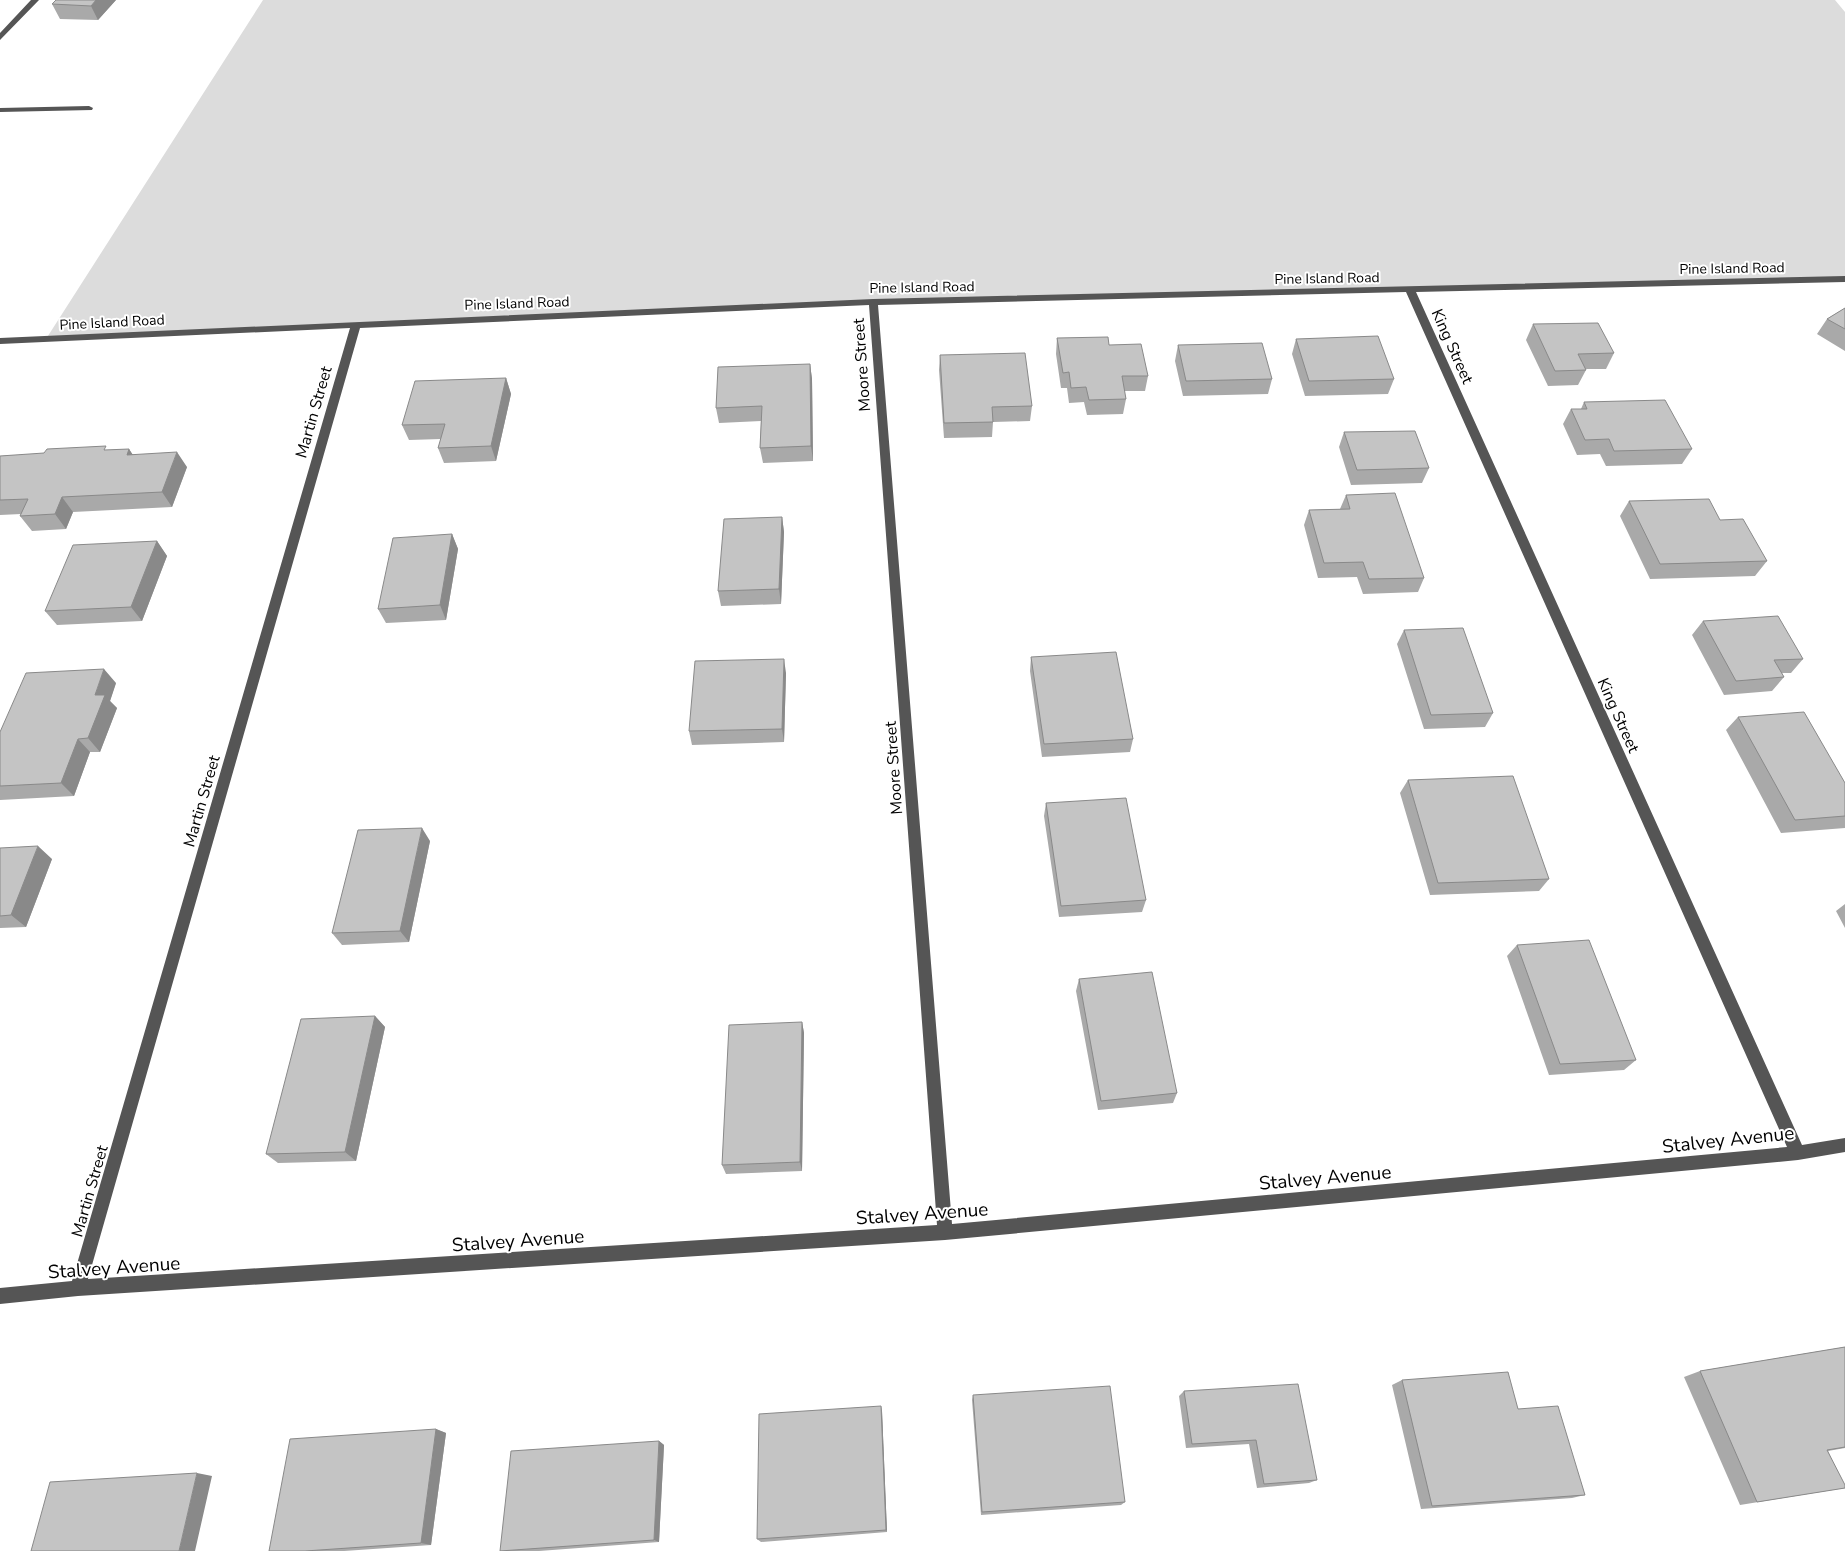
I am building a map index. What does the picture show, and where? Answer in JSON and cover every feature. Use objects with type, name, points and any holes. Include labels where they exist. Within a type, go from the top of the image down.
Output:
[{"type":"street","points":[[0,38],[35,0]]},
{"type":"street","points":[[0,110],[89,108]]},
{"type":"street","name":"Pine Island Road","points":[[0,341],[873,302],[1845,279]]},
{"type":"street","name":"King Street","points":[[1410,290],[1798,1153]]},
{"type":"street","name":"Moore Street","points":[[873,302],[945,1232]]},
{"type":"street","name":"Martin Street","points":[[78,1288],[356,324]]},
{"type":"street","name":"Stalvey Avenue","points":[[0,1296],[78,1288],[945,1232],[1798,1153],[1845,1145]]},
{"type":"shaded area","points":[[263,0],[1835,0],[1845,12],[1845,280],[873,302],[46,339]]},
{"type":"building","points":[[56,0],[96,0],[91,6],[52,4]]},
{"type":"building","points":[[1845,308],[1845,329],[1827,319]]},
{"type":"building","points":[[1598,323],[1614,353],[1578,354],[1586,370],[1555,371],[1533,324]]},
{"type":"building","points":[[1378,336],[1394,379],[1309,381],[1296,339]]},
{"type":"building","points":[[1108,337],[1109,345],[1141,344],[1148,376],[1122,376],[1126,399],[1089,400],[1086,387],[1071,388],[1069,372],[1063,373],[1057,338]]},
{"type":"building","points":[[1262,343],[1272,379],[1186,381],[1178,345]]},
{"type":"building","points":[[1025,353],[1032,406],[992,407],[993,422],[944,423],[940,355]]},
{"type":"building","points":[[810,364],[811,446],[760,448],[762,406],[716,408],[718,367]]},
{"type":"building","points":[[506,378],[491,446],[438,448],[445,424],[402,425],[415,381]]},
{"type":"building","points":[[1665,400],[1692,449],[1614,451],[1609,439],[1585,440],[1571,409],[1587,409],[1584,402]]},
{"type":"building","points":[[1415,431],[1429,468],[1357,470],[1344,432]]},
{"type":"building","points":[[106,446],[104,450],[129,449],[127,455],[177,452],[162,492],[62,497],[55,514],[20,516],[28,499],[0,500],[0,456],[44,453],[47,449]]},
{"type":"building","points":[[1395,493],[1424,578],[1369,579],[1363,562],[1324,563],[1309,510],[1350,509],[1346,495]]},
{"type":"building","points":[[1709,499],[1720,520],[1743,519],[1767,561],[1660,564],[1629,501]]},
{"type":"building","points":[[782,517],[779,589],[718,591],[724,519]]},
{"type":"building","points":[[452,534],[440,605],[378,609],[393,538]]},
{"type":"building","points":[[157,541],[131,607],[45,611],[73,545]]},
{"type":"building","points":[[1778,616],[1803,659],[1774,660],[1784,677],[1736,681],[1703,621]]},
{"type":"building","points":[[1463,628],[1493,713],[1431,715],[1404,630]]},
{"type":"building","points":[[1116,652],[1133,739],[1044,744],[1031,657]]},
{"type":"building","points":[[784,659],[782,729],[689,731],[695,661]]},
{"type":"building","points":[[104,669],[95,695],[105,695],[88,738],[78,739],[61,783],[0,786],[0,732],[26,673]]},
{"type":"building","points":[[1804,712],[1845,783],[1845,816],[1795,820],[1738,717]]},
{"type":"building","points":[[1513,776],[1549,879],[1438,883],[1408,780]]},
{"type":"building","points":[[1126,798],[1146,900],[1061,906],[1046,803]]},
{"type":"building","points":[[422,828],[400,931],[332,933],[358,830]]},
{"type":"building","points":[[38,846],[11,915],[0,916],[0,848]]},
{"type":"building","points":[[1589,940],[1636,1060],[1560,1064],[1517,945]]},
{"type":"building","points":[[1152,972],[1177,1093],[1101,1101],[1079,979]]},
{"type":"building","points":[[375,1016],[345,1152],[266,1154],[301,1019]]},
{"type":"building","points":[[802,1022],[800,1162],[722,1165],[729,1025]]},
{"type":"building","points":[[1845,1347],[1845,1447],[1827,1450],[1845,1488],[1757,1502],[1700,1371]]},
{"type":"building","points":[[1508,1372],[1518,1409],[1558,1406],[1585,1495],[1432,1506],[1402,1380]]},
{"type":"building","points":[[1298,1384],[1317,1480],[1264,1484],[1256,1440],[1192,1444],[1184,1391]]},
{"type":"building","points":[[1110,1386],[1125,1502],[982,1512],[973,1395]]},
{"type":"building","points":[[881,1406],[886,1530],[757,1539],[759,1414]]},
{"type":"building","points":[[436,1429],[421,1543],[305,1551],[269,1551],[290,1439]]},
{"type":"building","points":[[659,1441],[654,1540],[500,1551],[511,1451]]},
{"type":"building","points":[[197,1473],[179,1551],[31,1551],[50,1482]]}]
